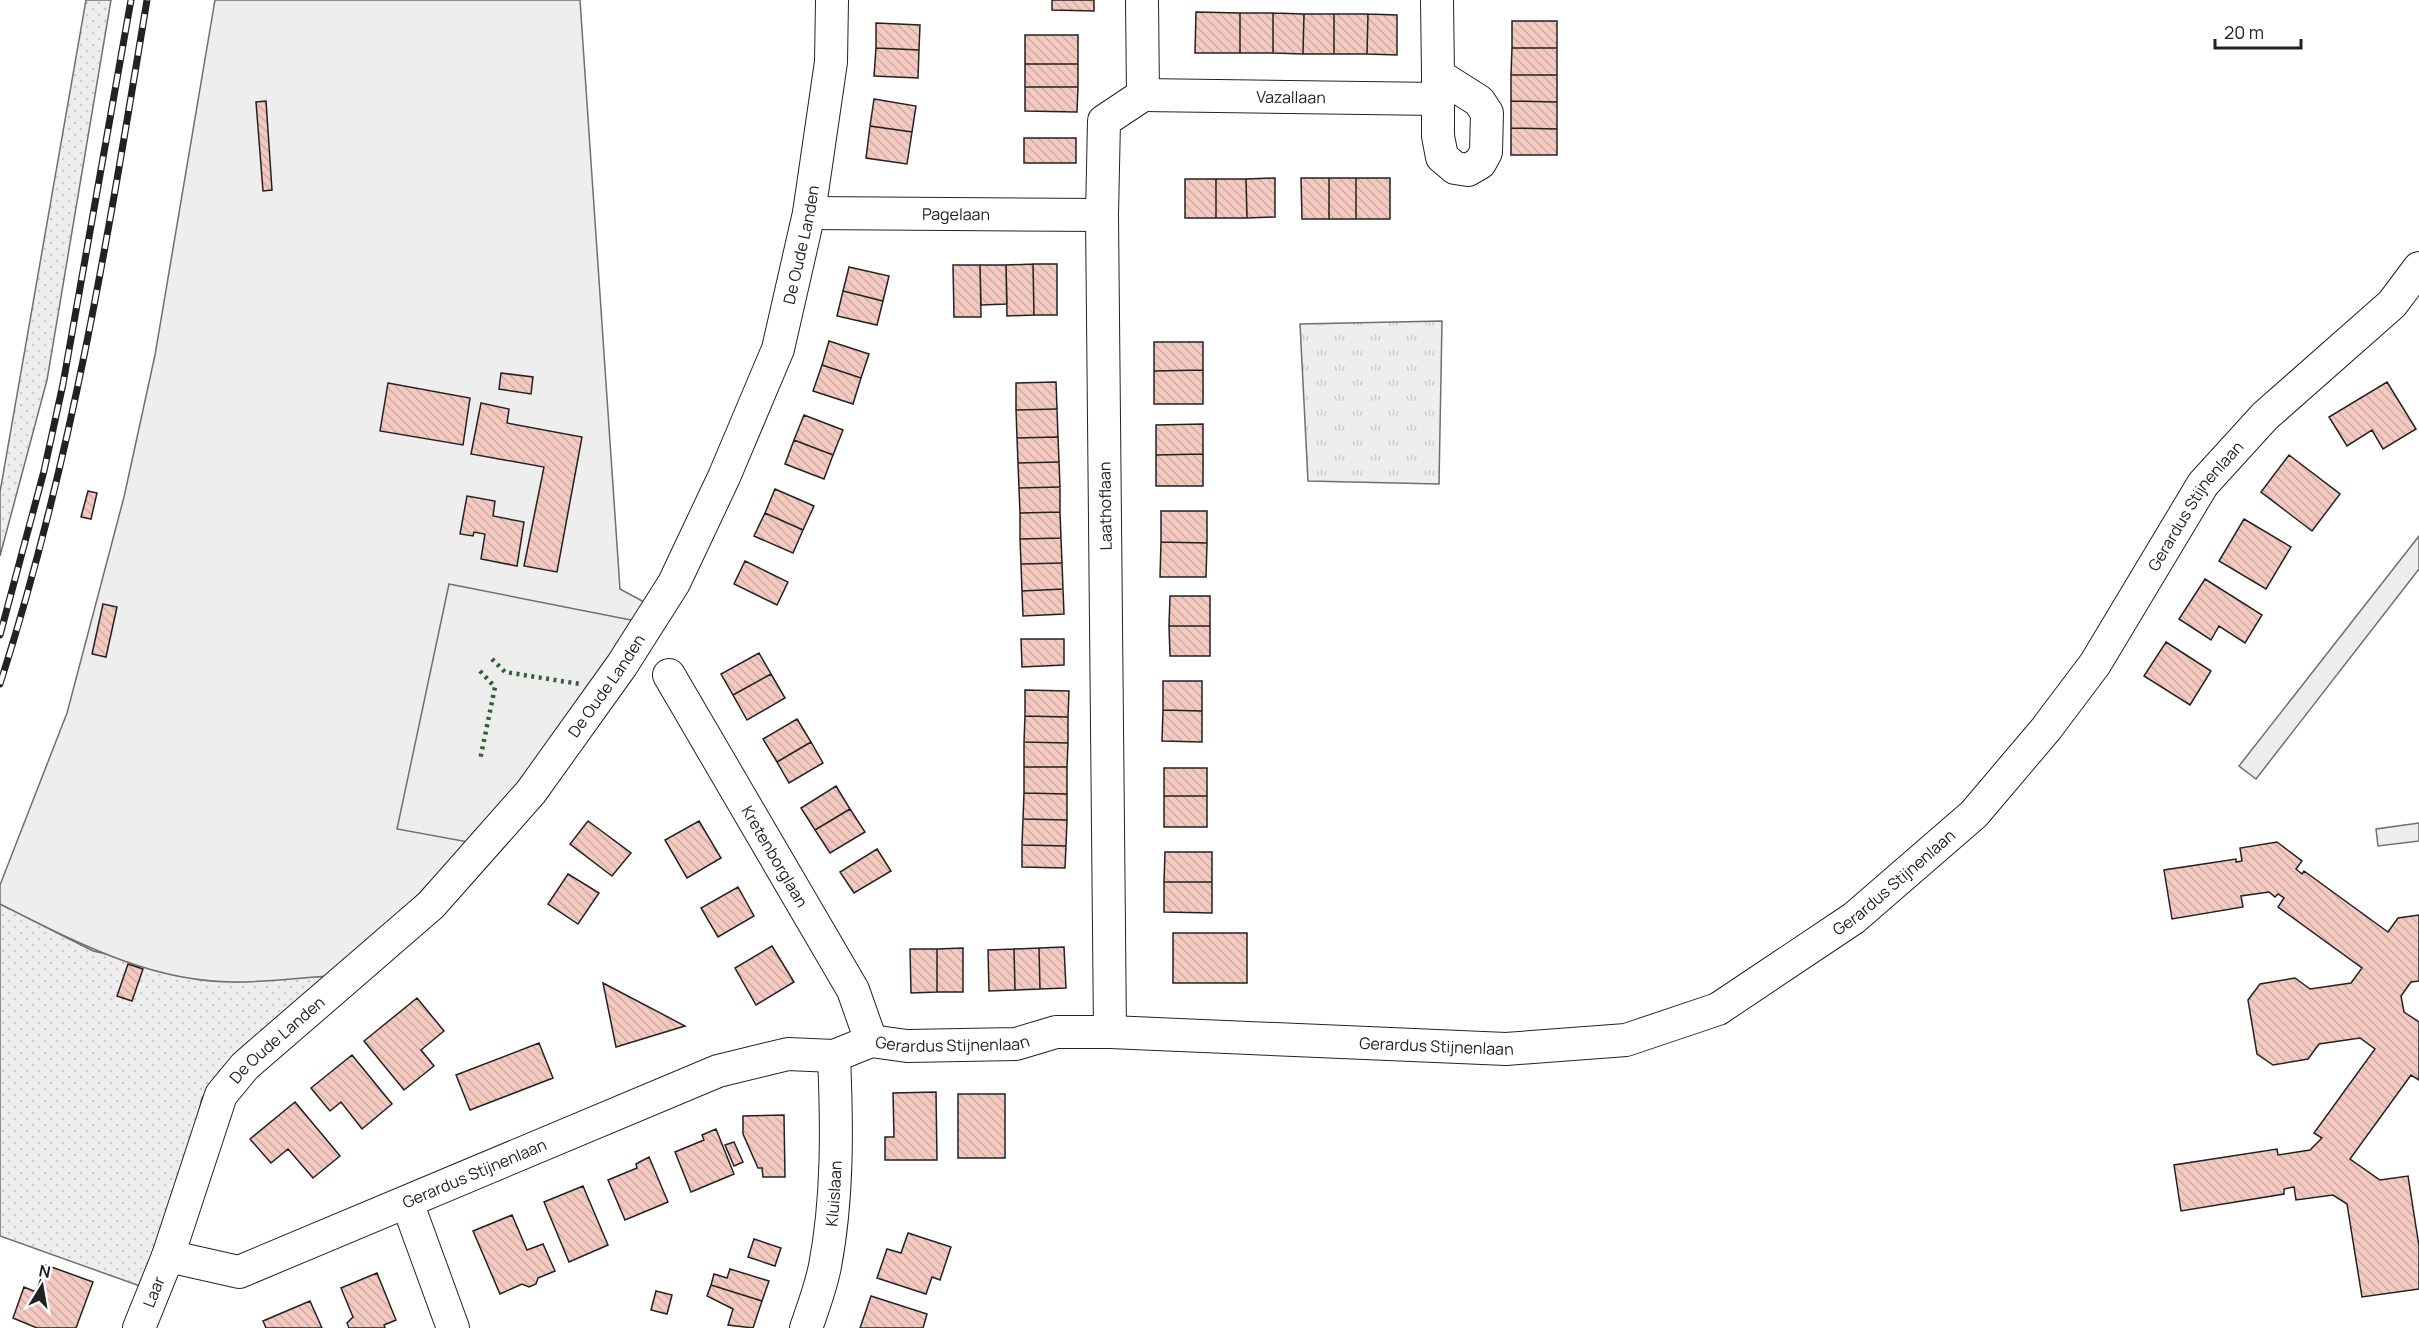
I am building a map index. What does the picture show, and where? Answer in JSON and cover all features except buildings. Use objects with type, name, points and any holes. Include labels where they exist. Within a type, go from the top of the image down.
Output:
[{"type":"street","name":"De Oude Landen","points":[[168,1256],[220,1095],[245,1066],[431,905],[531,792],[646,629],[674,582],[724,477],[778,349],[809,213],[831,62],[832,0]]},
{"type":"street","points":[[1142,0],[1143,94]]},
{"type":"street","name":"Vazallaan","points":[[1143,94],[1438,87],[1437,0]]},
{"type":"street","name":"Laathoflaan","points":[[1110,1032],[1102,215],[1104,121],[1143,94]]},
{"type":"street","name":"Pagelaan","points":[[809,213],[1102,215]]},
{"type":"street","name":"Gerardus Stijnenlaan","points":[[168,1256],[239,1272],[718,1071],[788,1054],[834,1056],[871,1041],[907,1046],[1016,1044],[1056,1032],[1110,1032],[1506,1049],[1626,1040],[1718,1009],[1854,918],[1974,814],[2046,729],[2095,664],[2203,484],[2265,416],[2392,304],[2419,268]]},
{"type":"street","name":"Kretenborglaan","points":[[669,675],[854,990],[871,1041]]},
{"type":"street","name":"Kluislaan","points":[[806,1328],[825,1267],[833,1188],[836,1098],[834,1056]]},
{"type":"street","points":[[407,1202],[453,1328]]},
{"type":"street","name":"Laar","points":[[139,1328],[168,1256]]},
{"type":"green space","points":[[86,0],[111,0],[47,380],[0,556],[0,492]]},
{"type":"green space","points":[[215,0],[580,0],[620,589],[646,603],[468,842],[342,975],[237,982],[174,975],[144,968],[114,957],[0,904],[0,885],[67,713],[124,497],[155,355]]},
{"type":"green space","points":[[1442,321],[1439,484],[1308,481],[1300,324]]},
{"type":"green space","points":[[0,904],[93,951],[235,982],[342,975],[243,1046],[219,1072],[202,1098],[185,1168],[140,1286],[0,1236]]},
{"type":"shaded area","points":[[2419,536],[2419,569],[2256,779],[2239,766]]},
{"type":"shaded area","points":[[449,584],[636,621],[539,760],[468,842],[397,829]]},
{"type":"shaded area","points":[[2419,823],[2419,841],[2378,846],[2376,829]]},
{"type":"railway","points":[[0,635],[44,471],[63,384],[131,0]]},
{"type":"railway","points":[[0,684],[48,516],[68,430],[103,259],[147,0]]},
{"type":"hedge","points":[[492,659],[505,672],[580,684]]},
{"type":"hedge","points":[[480,671],[495,687],[480,760]]}]
